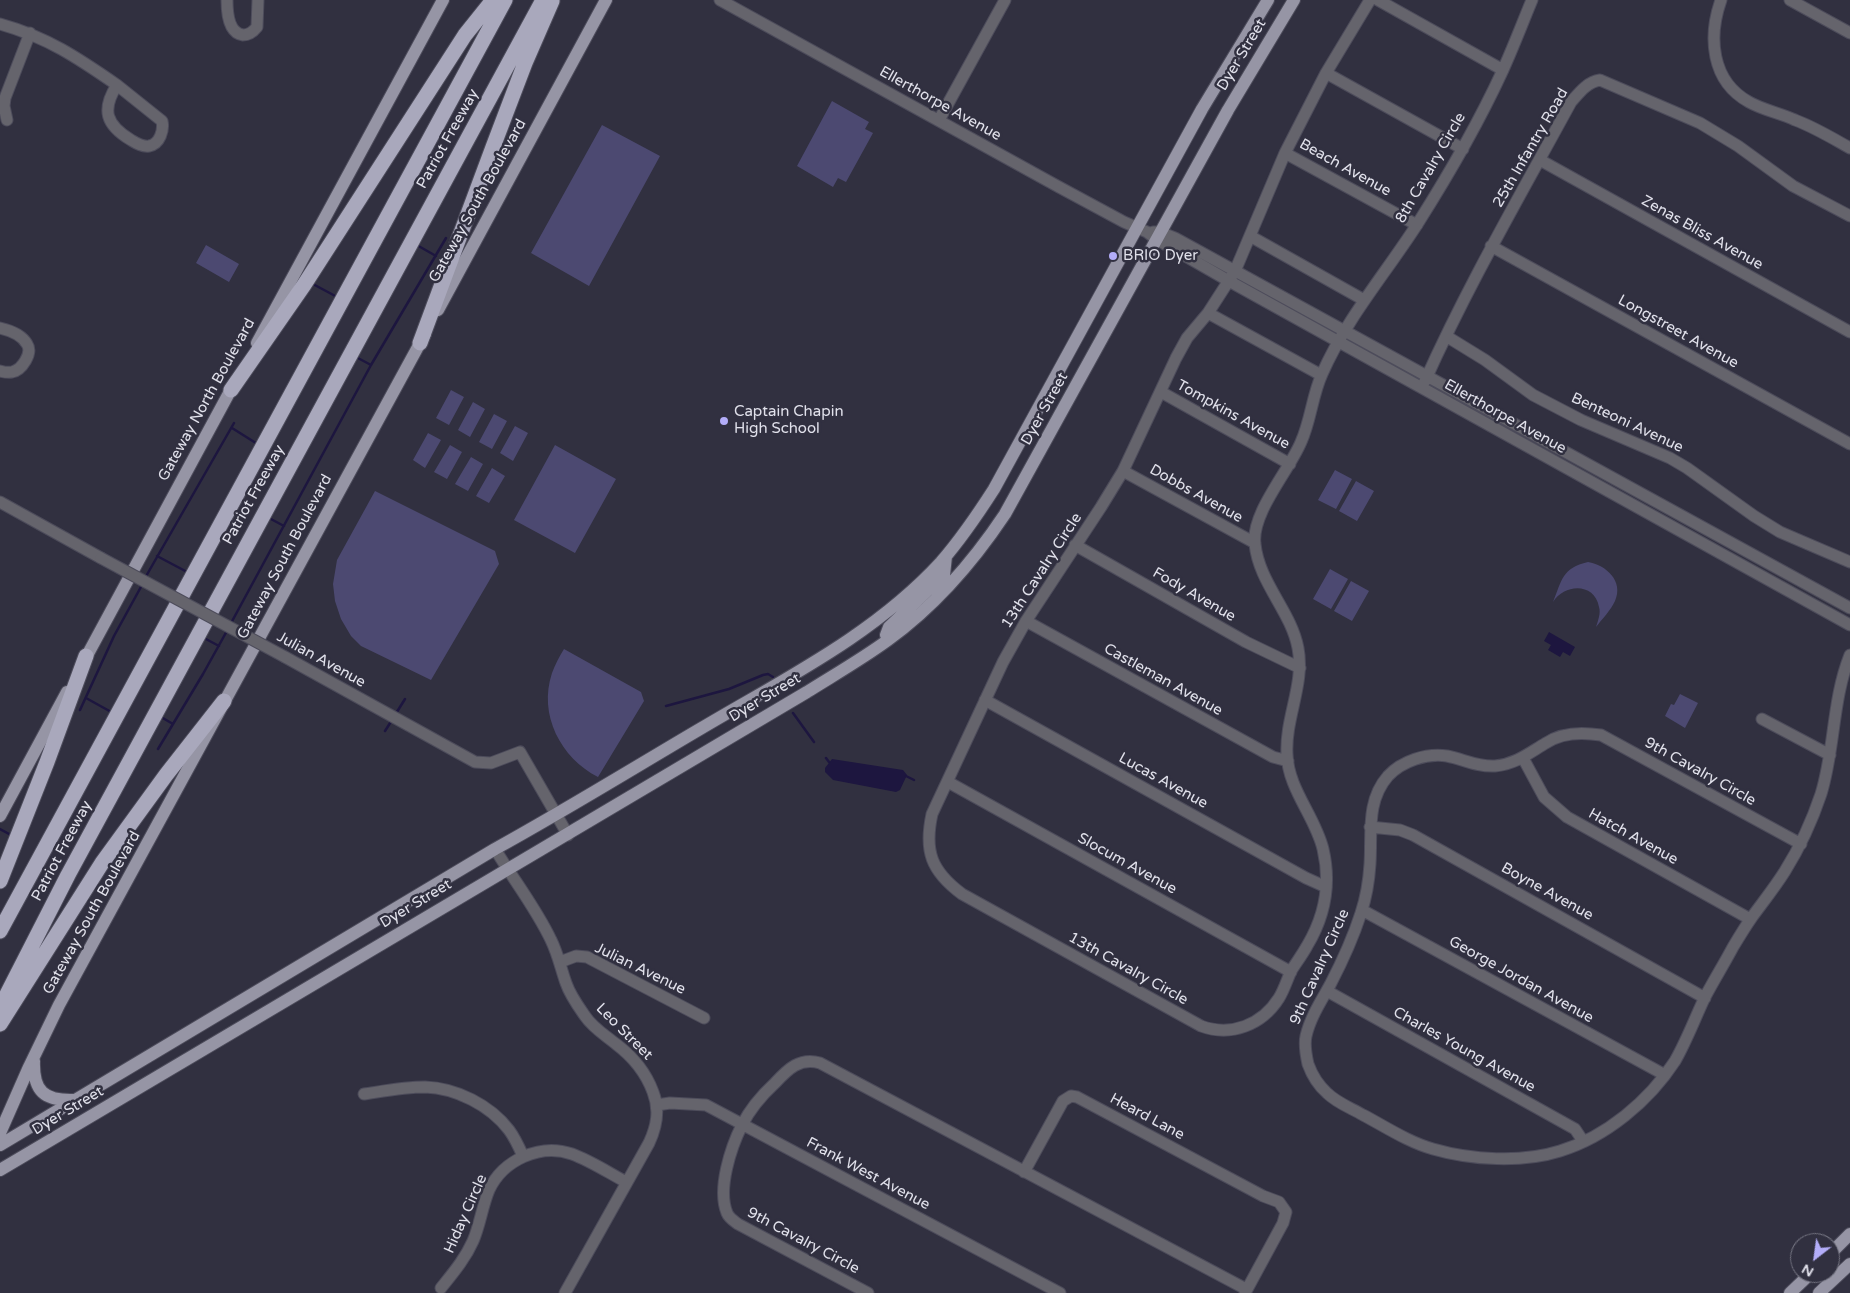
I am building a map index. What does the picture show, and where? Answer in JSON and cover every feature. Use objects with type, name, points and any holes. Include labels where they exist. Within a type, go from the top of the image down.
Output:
[{"type":"highway","points":[[231,390],[304,285],[465,35],[493,0]]},
{"type":"highway","name":"Patriot Freeway","points":[[0,931],[505,0]]},
{"type":"highway","name":"Patriot Freeway","points":[[0,1008],[77,858],[543,0]]},
{"type":"highway","points":[[420,342],[492,147],[552,0]]},
{"type":"highway","points":[[0,881],[86,656]]},
{"type":"highway","points":[[0,1024],[102,863],[224,701]]},
{"type":"main road","name":"Gateway North Boulevard","points":[[0,816],[443,0]]},
{"type":"main road","name":"Gateway South Boulevard","points":[[0,1133],[59,1005],[143,854],[224,701],[606,0]]},
{"type":"main road","name":"Dyer Street","points":[[0,1170],[807,692],[889,640],[926,610],[988,539],[1005,514],[1150,233],[1202,109],[1268,0]]},
{"type":"main road","name":"Dyer Street","points":[[0,1145],[495,849],[556,815],[838,648],[861,632],[916,587],[946,556],[994,489],[1294,0]]},
{"type":"main road","points":[[889,640],[886,635],[889,627],[944,574],[946,556]]},
{"type":"main road","points":[[642,763],[655,781]]},
{"type":"main road","points":[[176,1039],[187,1058]]},
{"type":"main road","points":[[34,1056],[34,1076],[40,1090],[52,1098],[74,1100]]},
{"type":"main road","points":[[1840,1244],[1850,1234]]},
{"type":"main road","points":[[1819,1293],[1850,1264]]},
{"type":"main road","points":[[1790,1293],[1800,1283]]},
{"type":"street","points":[[227,0],[231,25],[236,32],[244,35],[249,34],[256,27],[258,0]]},
{"type":"street","name":"Ellerthorpe Avenue","points":[[720,0],[1067,192],[1232,276],[1346,331],[1850,608]]},
{"type":"street","points":[[939,120],[1005,0]]},
{"type":"street","points":[[1232,276],[1285,153],[1326,73],[1370,0]]},
{"type":"street","points":[[1378,0],[1503,70]]},
{"type":"street","name":"8th Cavalry Circle","points":[[1339,342],[1364,300],[1417,225],[1463,149],[1503,70],[1532,0]]},
{"type":"street","points":[[1721,0],[1714,32],[1714,53],[1717,66],[1732,88],[1749,102],[1796,120],[1850,148]]},
{"type":"street","points":[[1790,0],[1850,33]]},
{"type":"street","points":[[0,24],[30,33],[64,49],[117,85],[162,121],[162,133],[153,144],[148,146],[140,145],[113,128],[108,114],[110,99],[117,85]]},
{"type":"street","points":[[7,120],[4,106],[5,98],[30,33]]},
{"type":"street","points":[[1326,73],[1463,149]]},
{"type":"street","name":"25th Infantry Road","points":[[1422,388],[1491,246],[1571,102],[1584,88],[1594,81],[1600,80],[1700,123],[1738,146],[1793,186],[1850,216]]},
{"type":"street","name":"Beach Avenue","points":[[1285,153],[1417,225]]},
{"type":"street","name":"Zenas Bliss Avenue","points":[[1540,160],[1850,332]]},
{"type":"street","points":[[1250,236],[1364,300]]},
{"type":"street","name":"Longstreet Avenue","points":[[1491,246],[1850,444]]},
{"type":"street","name":"Ellerthorpe Avenue","points":[[1232,276],[1339,342],[1850,625]]},
{"type":"street","name":"13th Cavalry Circle","points":[[1232,276],[1208,313],[1187,338],[1123,471],[1026,621],[932,814],[928,832],[928,848],[936,866],[947,883],[962,894],[1212,1030],[1223,1031],[1246,1027],[1260,1019],[1277,1002],[1291,972],[1316,929],[1325,903],[1326,887],[1323,850],[1316,830],[1293,781],[1288,761],[1288,730],[1300,680],[1299,649],[1292,628],[1262,572],[1255,543],[1258,525],[1268,498],[1302,442],[1322,375],[1339,342]]},
{"type":"street","points":[[1208,313],[1322,375]]},
{"type":"street","points":[[0,328],[17,334],[27,343],[29,351],[20,367],[16,370],[12,372],[0,371]]},
{"type":"street","name":"Benteoni Avenue","points":[[1446,336],[1485,360],[1533,395],[1581,420],[1670,458],[1780,532],[1850,562]]},
{"type":"street","name":"Tompkins Avenue","points":[[1161,392],[1290,464]]},
{"type":"street","name":"Dobbs Avenue","points":[[1123,471],[1255,543]]},
{"type":"street","name":"Julian Avenue","points":[[0,502],[475,762],[491,763],[520,752],[568,835]]},
{"type":"street","name":"Fody Avenue","points":[[1075,545],[1246,642],[1300,668]]},
{"type":"street","name":"Castleman Avenue","points":[[1026,621],[1273,758],[1288,761]]},
{"type":"street","name":"9th Cavalry Circle","points":[[1801,844],[1601,735],[1575,733],[1562,736],[1549,740],[1523,758],[1511,763],[1495,766],[1476,764],[1449,756],[1436,755],[1408,762],[1398,768],[1382,785],[1373,804],[1370,827],[1370,865],[1362,910],[1345,955],[1310,1021],[1305,1040],[1311,1074],[1330,1097],[1409,1140],[1432,1149],[1467,1156],[1522,1158],[1559,1152],[1622,1119],[1634,1109],[1665,1075],[1690,1034],[1705,998],[1750,919],[1785,872],[1801,844],[1822,790],[1830,755],[1838,698],[1850,656]]},
{"type":"street","name":"Lucas Avenue","points":[[986,700],[1297,873],[1326,887]]},
{"type":"street","points":[[1762,719],[1830,755]]},
{"type":"street","name":"Hatch Avenue","points":[[1523,758],[1544,797],[1567,817],[1750,919]]},
{"type":"street","name":"Slocum Avenue","points":[[948,782],[1291,972]]},
{"type":"street","name":"Boyne Avenue","points":[[1370,827],[1400,830],[1413,835],[1705,998]]},
{"type":"street","name":"Leo Street","points":[[495,849],[523,890],[551,940],[566,984],[575,1001],[593,1026],[634,1060],[646,1076],[657,1105],[658,1117],[655,1130],[565,1293]]},
{"type":"street","name":"George Jordan Avenue","points":[[1362,910],[1665,1075]]},
{"type":"street","name":"Julian Avenue","points":[[560,962],[576,956],[586,957],[704,1018]]},
{"type":"street","name":"Charles Young Avenue","points":[[1327,991],[1575,1129],[1583,1141]]},
{"type":"street","points":[[742,1124],[760,1097],[780,1078],[799,1063],[813,1061],[1246,1291]]},
{"type":"street","points":[[364,1094],[415,1087],[452,1092],[467,1098],[493,1114],[509,1130],[523,1156],[547,1151],[570,1154],[626,1182]]},
{"type":"street","name":"Heard Lane","points":[[1024,1172],[1063,1101],[1071,1096],[1077,1097],[1263,1196],[1278,1202],[1286,1212],[1283,1223],[1246,1291]]},
{"type":"street","name":"Frank West Avenue","points":[[657,1105],[670,1103],[706,1105],[1060,1293]]},
{"type":"street","name":"9th Cavalry Circle","points":[[742,1124],[729,1160],[724,1184],[723,1200],[728,1215],[738,1224],[868,1293]]},
{"type":"street","name":"Hiday Circle","points":[[441,1288],[469,1250],[478,1229],[485,1202],[495,1180],[512,1163],[523,1156]]},
{"type":"shaded area","points":[[832,101],[869,122],[865,129],[873,133],[846,182],[838,178],[833,187],[797,166]]},
{"type":"shaded area","points":[[602,125],[660,156],[589,286],[531,253]]},
{"type":"shaded area","points":[[206,245],[239,264],[229,282],[196,263]]},
{"type":"shaded area","points":[[451,390],[464,397],[449,425],[436,418]]},
{"type":"shaded area","points":[[473,402],[485,409],[470,437],[458,430]]},
{"type":"shaded area","points":[[494,414],[507,421],[492,449],[479,442]]},
{"type":"shaded area","points":[[515,426],[528,433],[513,461],[500,453]]},
{"type":"shaded area","points":[[428,433],[441,440],[425,468],[413,460]]},
{"type":"shaded area","points":[[450,445],[462,452],[447,479],[434,472]]},
{"type":"shaded area","points":[[555,445],[616,479],[575,553],[514,520]]},
{"type":"shaded area","points":[[471,457],[483,464],[468,491],[455,484]]},
{"type":"shaded area","points":[[492,468],[505,476],[489,503],[476,496]]},
{"type":"shaded area","points":[[1335,470],[1352,479],[1336,509],[1318,500]]},
{"type":"shaded area","points":[[1356,481],[1374,491],[1357,521],[1339,511]]},
{"type":"shaded area","points":[[375,491],[495,551],[499,564],[431,680],[361,646],[351,636],[341,619],[335,601],[333,584],[337,560]]},
{"type":"shaded area","points":[[1588,562],[1607,570],[1612,575],[1617,587],[1615,601],[1596,627],[1600,609],[1592,593],[1579,588],[1572,589],[1565,591],[1553,602],[1561,581],[1568,571]]},
{"type":"shaded area","points":[[1330,569],[1348,579],[1331,609],[1313,599]]},
{"type":"shaded area","points":[[1351,581],[1369,591],[1352,621],[1334,611]]},
{"type":"shaded area","points":[[1549,632],[1575,647],[1570,656],[1563,652],[1560,657],[1548,650],[1551,645],[1544,641]]},
{"type":"shaded area","points":[[564,649],[641,692],[644,701],[598,777],[573,759],[563,747],[551,719],[548,689],[553,670]]},
{"type":"shaded area","points":[[1680,694],[1698,703],[1685,728],[1665,716],[1671,704],[1674,705]]},
{"type":"shaded area","points":[[832,759],[903,770],[907,775],[900,790],[896,792],[833,780],[825,772],[825,768]]},
{"type":"waterway","points":[[230,625],[371,365],[446,238]]},
{"type":"waterway","points":[[415,244],[436,256]]},
{"type":"waterway","points":[[311,283],[339,298]]},
{"type":"waterway","points":[[356,357],[371,365]]},
{"type":"waterway","points":[[145,578],[234,423]]},
{"type":"waterway","points":[[232,428],[259,445]]},
{"type":"waterway","points":[[269,518],[284,526]]},
{"type":"waterway","points":[[157,556],[189,573]]},
{"type":"waterway","points":[[80,710],[114,636],[142,585]]},
{"type":"waterway","points":[[158,749],[228,629]]},
{"type":"waterway","points":[[204,638],[219,646]]},
{"type":"waterway","points":[[666,706],[729,689],[763,675],[768,674],[773,677]]},
{"type":"waterway","points":[[86,698],[113,713]]},
{"type":"waterway","points":[[395,715],[405,699]]},
{"type":"waterway","points":[[793,713],[814,742]]},
{"type":"waterway","points":[[161,717],[173,724]]},
{"type":"waterway","points":[[385,731],[392,720]]},
{"type":"waterway","points":[[826,758],[829,762]]},
{"type":"waterway","points":[[906,776],[914,780]]},
{"type":"waterway","points":[[0,829],[11,835]]},
{"type":"place","name":"BRIO Dyer","points":[[1113,256]]},
{"type":"place","name":"Captain Chapin High School","points":[[724,421]]}]
